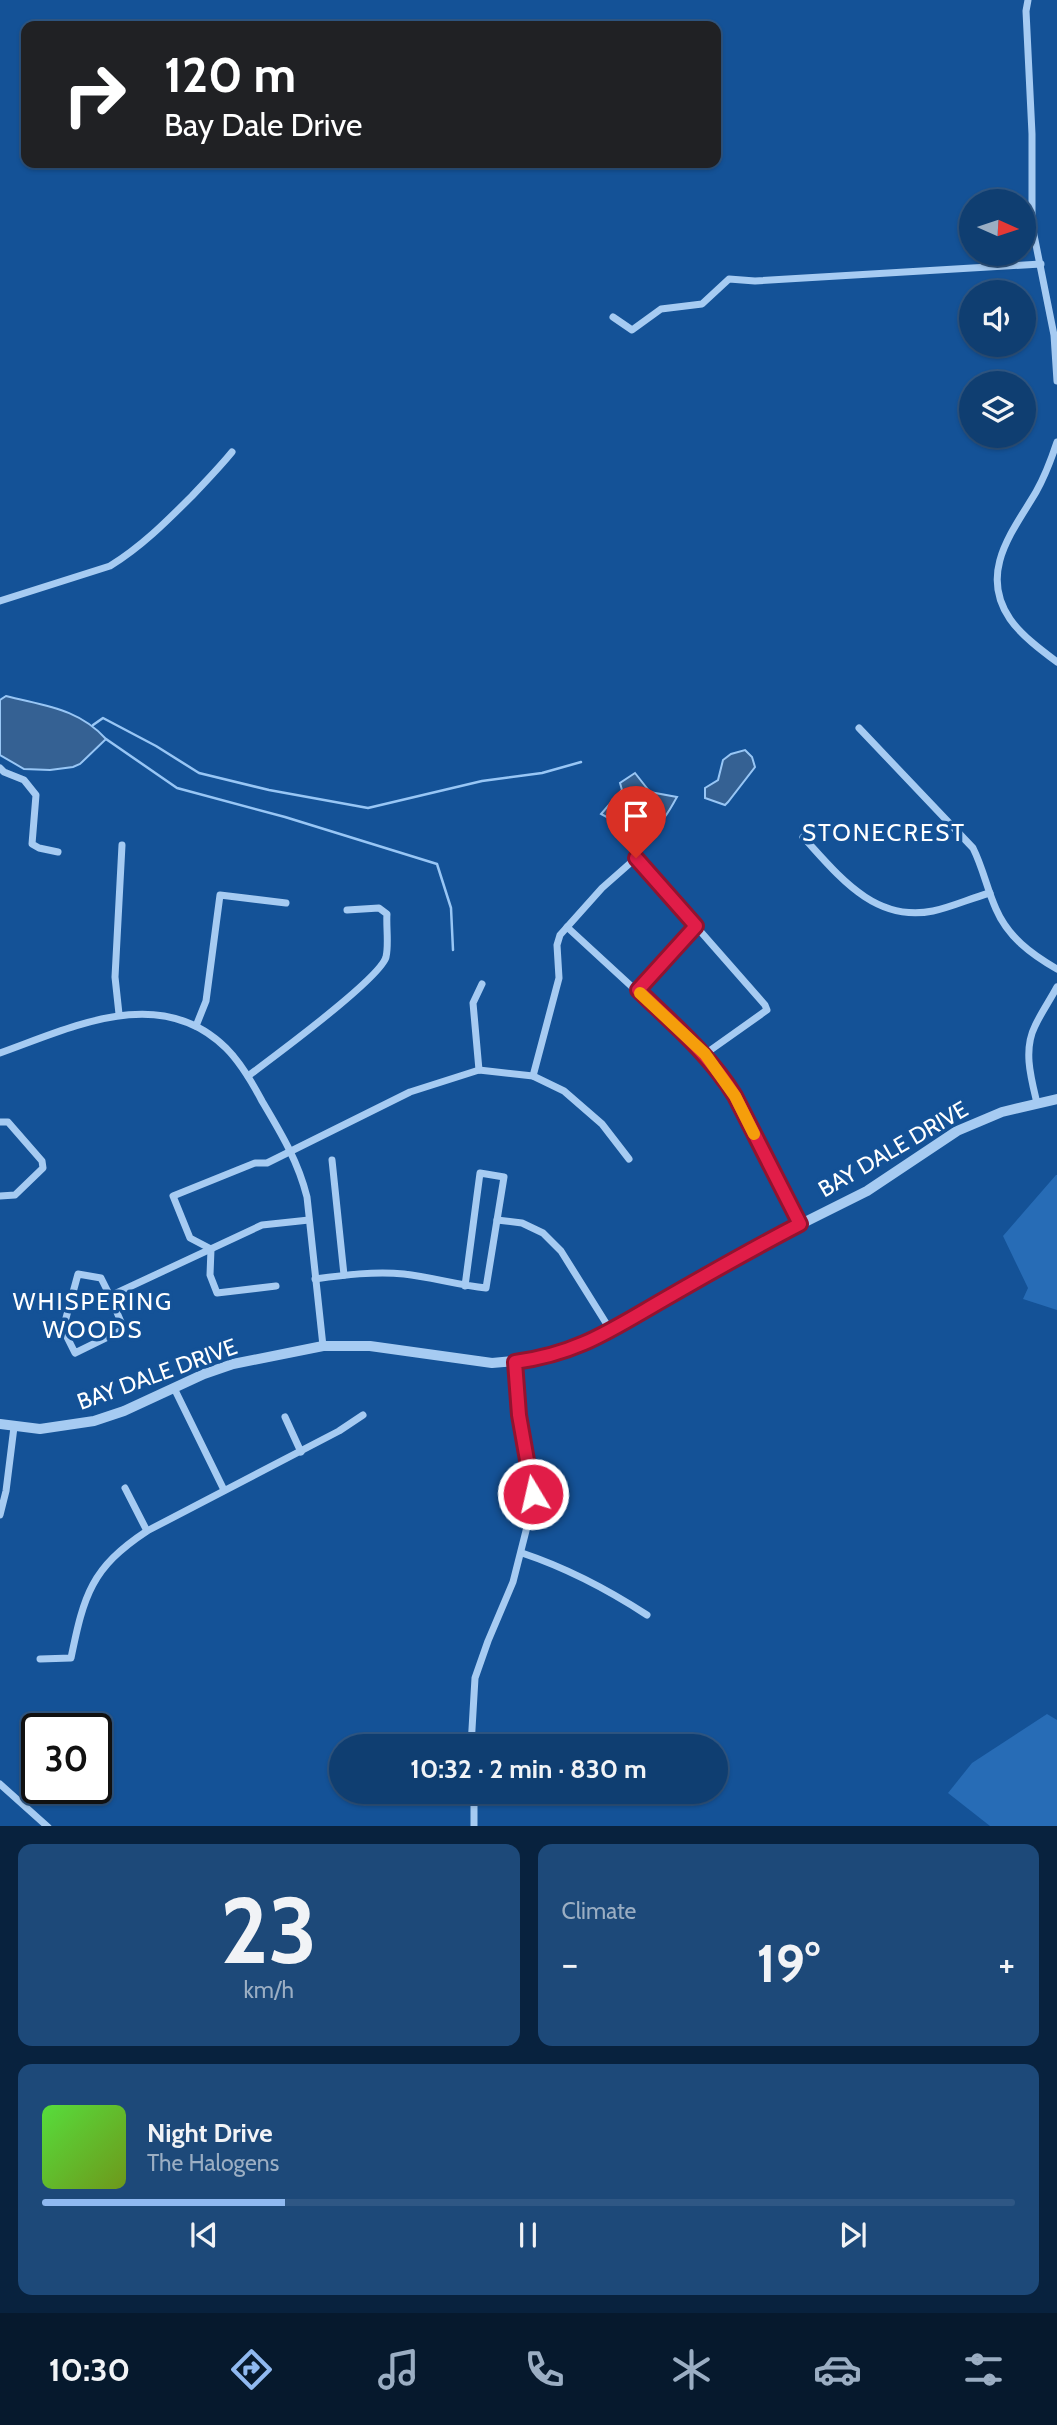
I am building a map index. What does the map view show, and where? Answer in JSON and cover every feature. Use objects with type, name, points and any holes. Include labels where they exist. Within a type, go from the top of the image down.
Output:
[{"type":"street","points":[[1028,0],[1026,11],[1032,134],[1032,225],[1054,335],[1057,381]]},
{"type":"street","points":[[613,317],[632,330],[661,309],[702,304],[729,279],[755,281],[1041,264]]},
{"type":"street","points":[[1057,442],[1037,490],[1003,546],[997,581],[1002,603],[1010,619],[1057,663]]},
{"type":"street","points":[[0,601],[110,566],[123,558],[161,528],[232,452]]},
{"type":"street","points":[[859,728],[972,848],[981,864],[997,912],[1010,933],[1024,948],[1057,969]]},
{"type":"street","points":[[0,768],[23,780],[36,795],[32,844],[58,852]]},
{"type":"street","points":[[803,837],[848,885],[886,908],[930,911],[990,893]]},
{"type":"street","points":[[119,1014],[115,977],[122,845]]},
{"type":"street","points":[[533,1076],[559,978],[557,945],[560,935],[602,888],[636,858],[768,1010],[705,1054]]},
{"type":"street","points":[[196,1026],[206,1001],[220,895],[286,903]]},
{"type":"street","points":[[248,1076],[348,997],[376,973],[386,958],[387,914],[379,908],[347,909]]},
{"type":"street","points":[[638,990],[696,926]]},
{"type":"street","points":[[568,927],[705,1054],[735,1096],[800,1224]]},
{"type":"street","points":[[479,1070],[473,1003],[482,984]]},
{"type":"street","points":[[1037,1103],[1028,1064],[1029,1043],[1034,1028],[1057,987]]},
{"type":"street","points":[[0,1053],[119,1014],[161,1016],[196,1026],[228,1049],[248,1076],[292,1152],[305,1187],[323,1346]]},
{"type":"street","points":[[211,1250],[190,1238],[173,1196],[255,1163],[267,1163],[410,1092],[479,1070],[533,1076],[564,1091],[602,1124],[629,1159]]},
{"type":"street","name":"BAY DALE DRIVE","points":[[0,1424],[40,1429],[94,1422],[233,1364],[323,1346],[370,1346],[473,1362],[515,1362],[580,1347],[800,1224],[867,1191],[957,1131],[980,1120],[1057,1099]]},
{"type":"street","points":[[0,1122],[8,1122],[42,1161],[43,1168],[15,1195],[0,1196]]},
{"type":"street","points":[[332,1160],[344,1275]]},
{"type":"street","points":[[315,1279],[344,1275],[403,1274],[465,1286],[486,1289],[504,1177],[480,1174],[465,1286]]},
{"type":"street","points":[[110,1296],[262,1225],[309,1220]]},
{"type":"street","points":[[498,1220],[522,1223],[543,1233],[561,1251],[611,1331]]},
{"type":"street","points":[[211,1250],[209,1275],[217,1293],[276,1286]]},
{"type":"street","points":[[78,1274],[101,1278],[110,1296],[124,1329],[75,1353],[64,1329],[78,1274]]},
{"type":"street","points":[[472,1734],[475,1678],[509,1595],[522,1553],[533,1494],[519,1415],[515,1362]]},
{"type":"street","points":[[174,1388],[224,1490]]},
{"type":"street","points":[[40,1659],[71,1658],[85,1599],[93,1580],[117,1553],[147,1531],[301,1452],[363,1415]]},
{"type":"street","points":[[285,1418],[301,1452]]},
{"type":"street","points":[[0,1515],[14,1427]]},
{"type":"street","points":[[125,1488],[147,1531]]},
{"type":"street","points":[[522,1553],[565,1568],[647,1615]]},
{"type":"street","points":[[0,1784],[3,1794],[48,1826]]},
{"type":"street","points":[[474,1804],[474,1826]]},
{"type":"shaded area","points":[[6,696],[72,714],[106,739],[80,764],[73,767],[24,769],[0,755],[0,700]]},
{"type":"shaded area","points":[[745,750],[752,757],[755,767],[728,802],[725,805],[705,798],[705,788],[718,780],[723,760],[731,754]]},
{"type":"shaded area","points":[[635,773],[650,792],[677,797],[660,823],[649,828],[643,829],[639,824],[631,823],[625,827],[601,814],[622,790],[620,783]]},
{"type":"shaded area","points":[[1056,1175],[1057,1310],[1023,1299],[1028,1288],[1003,1236]]},
{"type":"shaded area","points":[[1047,1714],[1057,1720],[1057,1826],[990,1826],[948,1793],[972,1763]]},
{"type":"waterway","points":[[93,725],[103,718],[199,773],[269,790],[368,808],[482,781],[542,773],[581,762]]},
{"type":"waterway","points":[[106,739],[177,788],[285,817],[437,864],[451,908],[453,950]]},
{"type":"slow traffic","points":[[640,993],[705,1054],[735,1096],[754,1134]]},
{"type":"district","name":"STONECREST","points":[[884,832]]},
{"type":"district","name":"WHISPERING WOODS","points":[[93,1315]]},
{"type":"route","points":[[533,1494],[519,1415],[515,1362],[580,1347],[800,1224],[723,1077],[705,1054],[638,990],[696,926],[636,858]]}]
